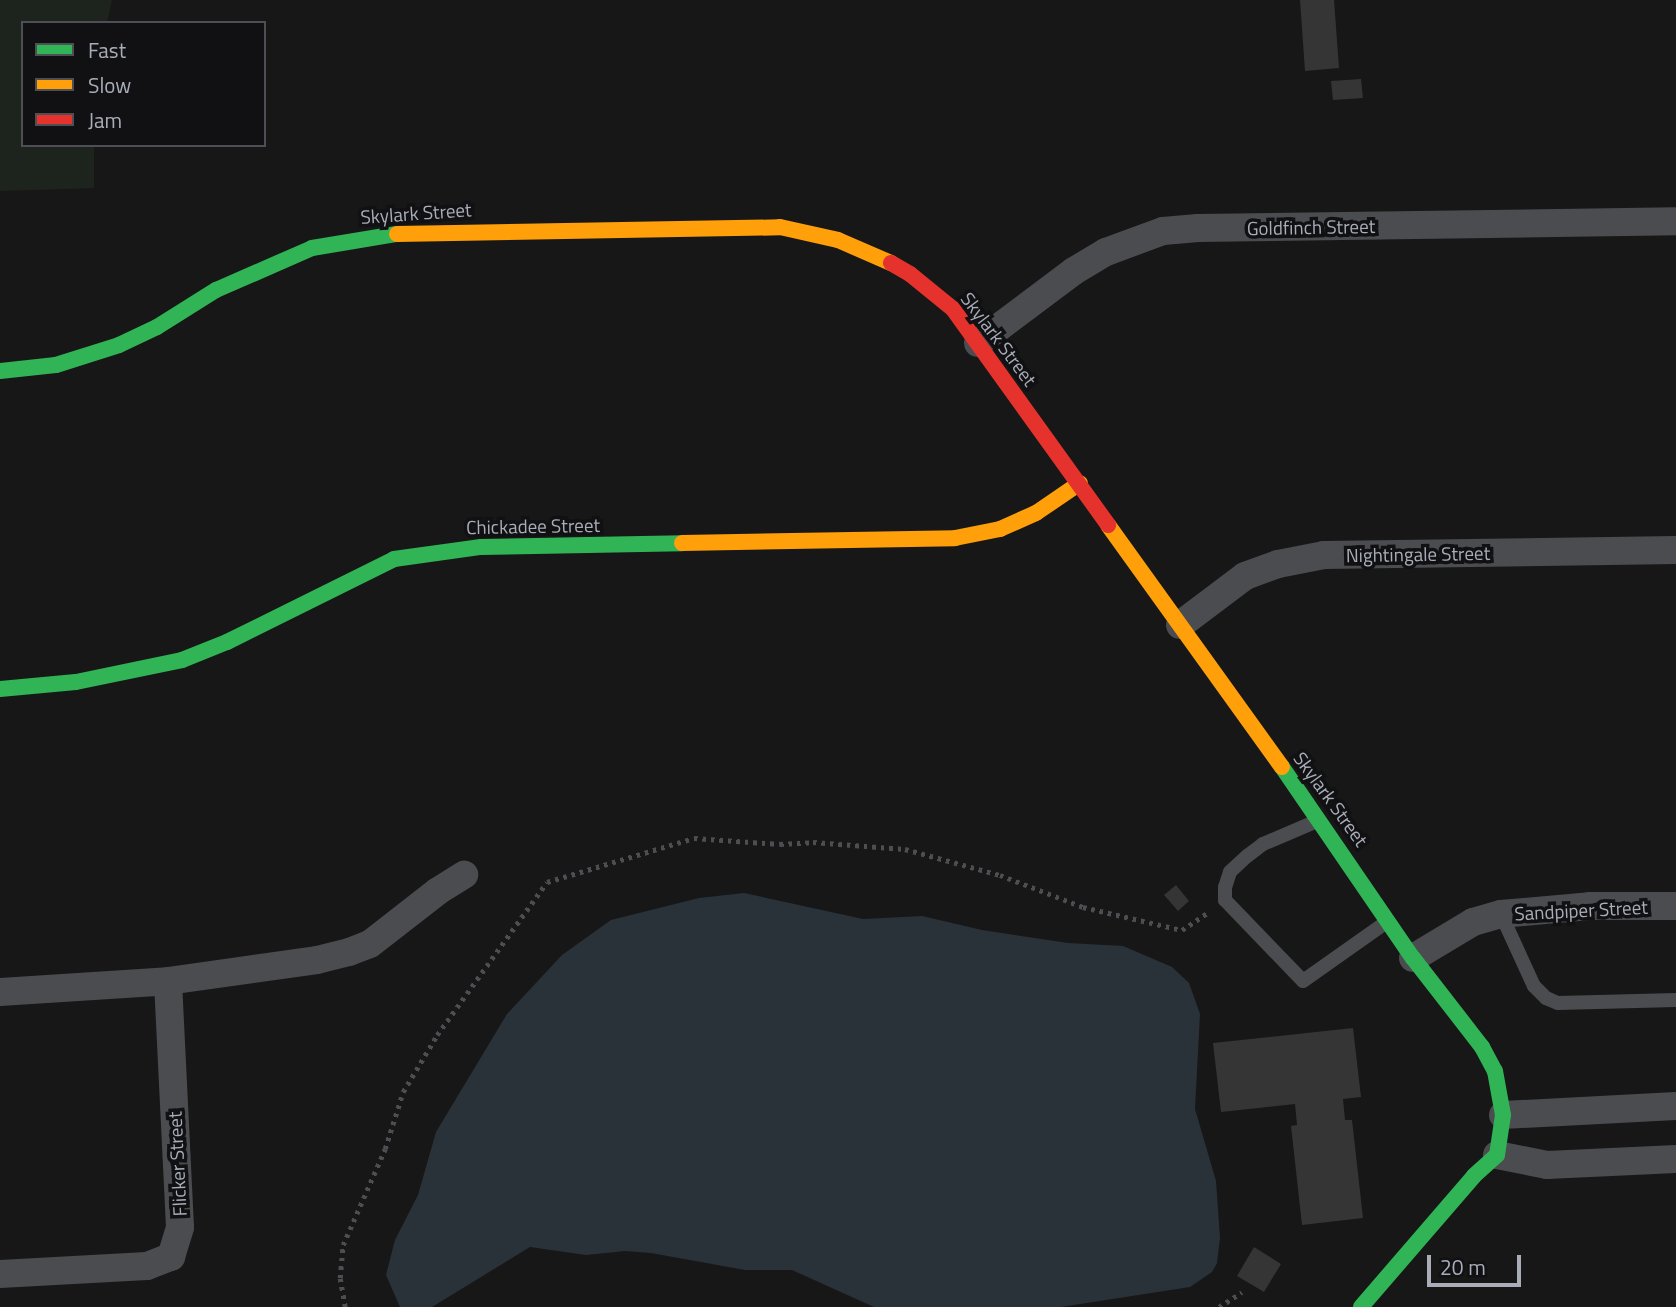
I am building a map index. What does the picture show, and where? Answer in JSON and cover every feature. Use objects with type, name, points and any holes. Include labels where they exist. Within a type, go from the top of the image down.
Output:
[{"type":"street","name":"Goldfinch Street","points":[[978,343],[1084,265],[1132,241],[1163,232],[1198,228],[1676,221]]},
{"type":"street","name":"Skylark Street","points":[[0,371],[56,365],[119,345],[157,327],[216,290],[312,248],[370,236],[441,230],[780,227],[809,231],[878,256],[910,274],[953,309],[1320,820],[1413,958],[1482,1046],[1495,1071],[1503,1115],[1497,1155]]},
{"type":"street","name":"Chickadee Street","points":[[0,689],[76,682],[181,660],[227,642],[369,569],[394,559],[435,551],[481,547],[955,538],[1000,529],[1036,513],[1080,483]]},
{"type":"street","name":"Nightingale Street","points":[[1180,625],[1245,576],[1278,564],[1324,555],[1676,550]]},
{"type":"street","points":[[0,992],[168,981],[317,960],[349,952],[370,944],[438,891],[464,875]]},
{"type":"street","name":"Sandpiper Street","points":[[1413,958],[1473,922],[1501,914],[1590,906],[1676,905]]},
{"type":"street","name":"Flicker Street","points":[[0,1274],[147,1266],[171,1257],[180,1227],[168,981]]},
{"type":"street","points":[[1503,1115],[1676,1106]]},
{"type":"street","points":[[1361,1307],[1390,1277],[1474,1176],[1497,1155],[1547,1165],[1676,1159]]},
{"type":"lane","points":[[1320,820],[1263,844],[1247,856],[1230,872],[1225,887],[1225,900],[1303,981],[1390,921]]},
{"type":"lane","points":[[1501,914],[1534,986],[1546,998],[1558,1003],[1676,1000]]},
{"type":"path","points":[[345,1307],[340,1278],[343,1245],[384,1149],[402,1092],[437,1035],[547,882],[694,838],[905,849],[1000,875],[1083,907],[1181,930],[1225,900]]},
{"type":"path","points":[[1219,1307],[1242,1292]]},
{"type":"shaded area","points":[[0,0],[112,0],[107,21],[21,21],[21,147],[94,147],[94,188],[0,191]]},
{"type":"shaded area","points":[[744,893],[863,919],[922,916],[982,930],[1068,943],[1123,946],[1172,967],[1189,983],[1200,1014],[1195,1109],[1216,1181],[1220,1238],[1217,1263],[1212,1272],[1190,1287],[1061,1307],[874,1307],[792,1270],[745,1270],[651,1253],[625,1251],[586,1255],[530,1247],[432,1307],[400,1307],[386,1275],[395,1240],[418,1195],[436,1132],[507,1014],[562,955],[611,920],[699,898]]},
{"type":"building","points":[[1300,0],[1334,0],[1339,68],[1305,71]]},
{"type":"building","points":[[1361,79],[1363,98],[1333,100],[1331,81]]},
{"type":"building","points":[[1176,885],[1189,901],[1178,911],[1164,895]]},
{"type":"building","points":[[1353,1028],[1361,1097],[1343,1099],[1345,1120],[1352,1120],[1363,1218],[1302,1225],[1291,1126],[1297,1125],[1295,1104],[1221,1112],[1213,1043]]},
{"type":"building","points":[[1254,1247],[1281,1264],[1264,1292],[1237,1276]]},
{"type":"traffic: fast","points":[[0,371],[56,365],[119,345],[157,327],[216,290],[312,248],[397,234]]},
{"type":"traffic: fast","points":[[0,689],[76,682],[182,660],[227,642],[394,559],[481,547],[682,543]]},
{"type":"traffic: fast","points":[[1282,767],[1413,958],[1482,1047],[1495,1071],[1503,1115],[1497,1155],[1474,1176],[1361,1307]]},
{"type":"traffic: slow","points":[[397,234],[780,227],[838,240],[891,263]]},
{"type":"traffic: slow","points":[[682,543],[955,538],[1000,529],[1036,513],[1080,483]]},
{"type":"traffic: slow","points":[[1108,525],[1282,767]]},
{"type":"traffic: jam","points":[[891,263],[910,274],[953,309],[1108,525]]}]
